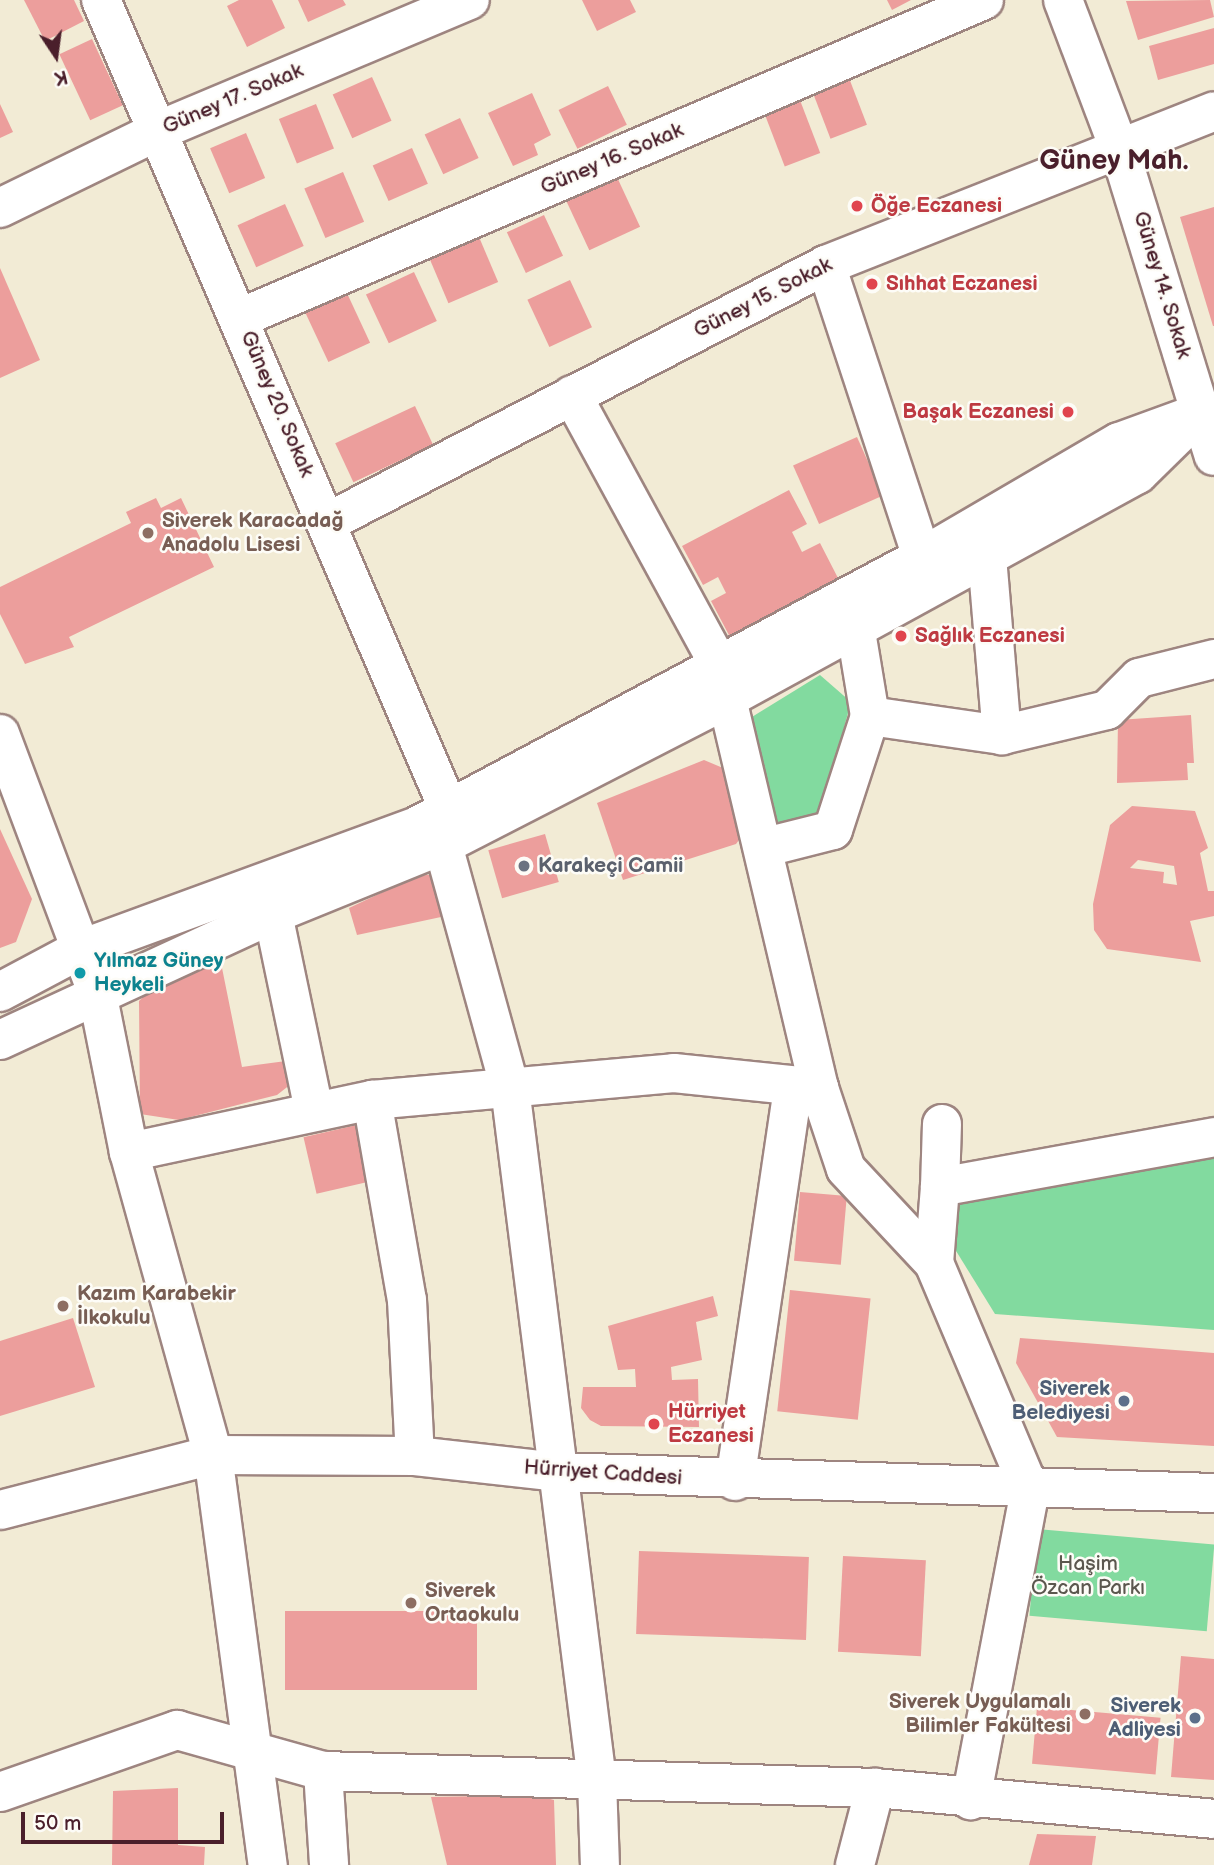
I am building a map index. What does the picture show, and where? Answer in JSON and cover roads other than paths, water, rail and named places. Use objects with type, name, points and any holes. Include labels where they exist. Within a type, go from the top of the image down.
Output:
[{"type":"street","name":"Güney 20. Sokak","points":[[101,0],[160,130],[328,522],[446,827],[510,1088],[597,1781],[600,1865]]},
{"type":"street","name":"Güney 17. Sokak","points":[[0,208],[160,130],[470,0]]},
{"type":"street","name":"Güney 16. Sokak","points":[[240,318],[985,0]]},
{"type":"street","name":"Güney 14. Sokak","points":[[1063,0],[1119,148],[1208,411],[1214,456]]},
{"type":"street","name":"Güney 15. Sokak","points":[[328,522],[826,265],[1214,111]]},
{"type":"street","points":[[826,265],[922,557]]},
{"type":"street","points":[[572,396],[721,683],[766,847],[806,1088],[846,1169],[934,1263],[1030,1490],[971,1800]]},
{"type":"street","points":[[721,683],[922,557],[1119,442],[1208,411]]},
{"type":"street","points":[[0,1040],[97,992],[273,914],[721,683],[855,625],[987,557],[1138,474],[1208,411]]},
{"type":"street","points":[[987,557],[1002,735]]},
{"type":"street","points":[[766,847],[833,830],[870,716],[855,625]]},
{"type":"street","points":[[870,716],[1002,735],[1107,710],[1139,678],[1214,659]]},
{"type":"street","points":[[0,734],[97,992],[130,1152],[213,1455],[258,1757],[268,1865]]},
{"type":"street","points":[[0,992],[81,949],[446,827]]},
{"type":"street","points":[[273,914],[314,1111]]},
{"type":"street","points":[[130,1152],[372,1100],[674,1073],[806,1088]]},
{"type":"street","points":[[735,1481],[806,1088]]},
{"type":"street","points":[[372,1100],[407,1300],[415,1456]]},
{"type":"street","points":[[934,1263],[942,1124]]},
{"type":"street","points":[[940,1188],[1214,1137]]},
{"type":"street","name":"Hürriyet Caddesi","points":[[0,1510],[213,1455],[415,1456],[557,1472],[735,1481],[1214,1493]]},
{"type":"street","points":[[0,1792],[177,1730],[258,1757],[323,1771],[875,1788],[971,1800],[1214,1819]]},
{"type":"street","points":[[323,1771],[330,1865]]},
{"type":"street","points":[[855,1865],[875,1788]]},
{"type":"place","name":"Öğe Eczanesi","points":[[857,206]]},
{"type":"place","name":"Sıhhat Eczanesi","points":[[872,284]]},
{"type":"place","name":"Başak Eczanesi","points":[[1068,412]]},
{"type":"place","name":"Siverek Karacadağ Anadolu Lisesi","points":[[148,533]]},
{"type":"place","name":"Sağlık Eczanesi","points":[[901,636]]},
{"type":"place","name":"Karakeçi Camii","points":[[524,866]]},
{"type":"place","name":"Yılmaz Güney Heykeli","points":[[80,973]]},
{"type":"place","name":"Kazım Karabekir İlkokulu","points":[[63,1306]]},
{"type":"place","name":"Siverek Belediyesi","points":[[1124,1401]]},
{"type":"place","name":"Hürriyet Eczanesi","points":[[654,1424]]},
{"type":"place","name":"Siverek Ortaokulu","points":[[411,1603]]},
{"type":"place","name":"Siverek Uygulamalı Bilimler Fakültesi","points":[[1085,1714]]},
{"type":"place","name":"Siverek Adliyesi","points":[[1195,1718]]},
{"type":"district","name":"Güney Mah.","points":[[1114,161]]},
{"type":"park label","name":"Haşim Özcan Parkı","points":[[1088,1576]]}]
